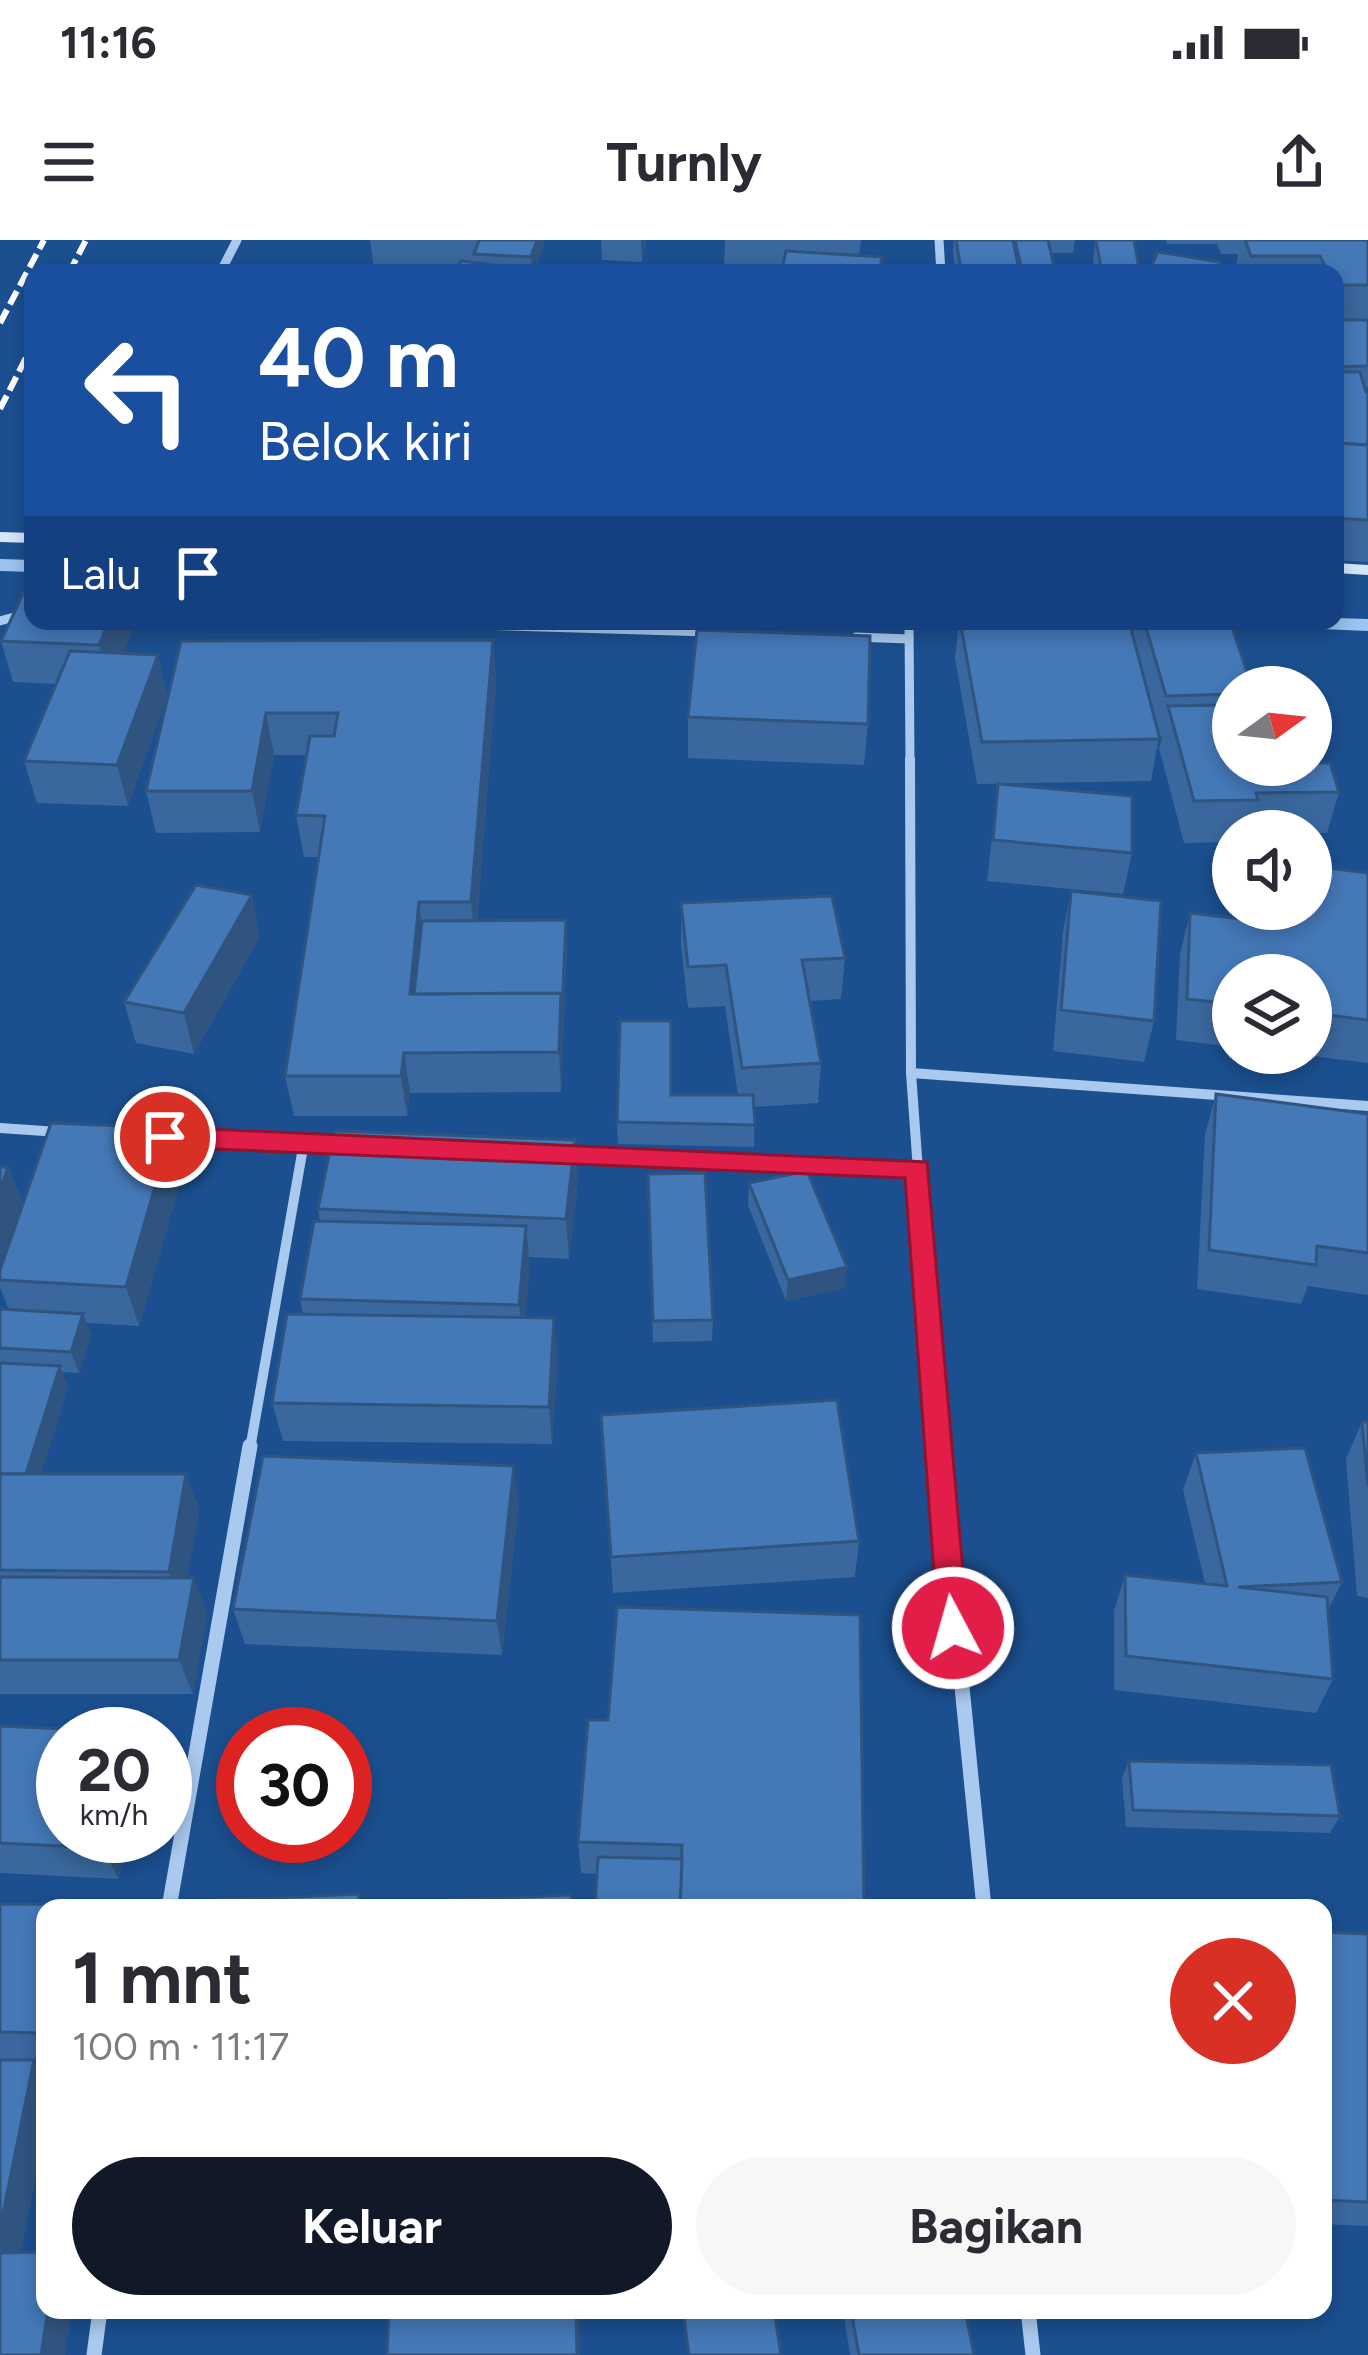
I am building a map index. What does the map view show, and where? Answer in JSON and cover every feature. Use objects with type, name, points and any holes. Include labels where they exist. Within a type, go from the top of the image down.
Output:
[{"type":"street","points":[[649,630],[718,632]]},
{"type":"street","points":[[909,630],[911,1072],[948,1582],[983,1899]]},
{"type":"street","points":[[837,636],[909,639]]},
{"type":"street","points":[[911,1072],[1368,1106]]},
{"type":"street","points":[[0,1128],[71,1132]]},
{"type":"street","points":[[142,1136],[374,1145]]},
{"type":"street","points":[[171,1899],[304,1142]]},
{"type":"street","points":[[538,1152],[917,1169]]},
{"type":"street","points":[[94,2355],[99,2319]]},
{"type":"street","points":[[1029,2319],[1033,2355]]},
{"type":"building","points":[[479,240],[537,240],[531,257],[474,254]]},
{"type":"building","points":[[956,240],[1013,240],[1018,264],[960,264]]},
{"type":"building","points":[[1015,240],[1048,240],[1053,264],[1021,264]]},
{"type":"building","points":[[1096,240],[1134,240],[1138,264],[1100,264]]},
{"type":"building","points":[[1245,240],[1368,240],[1368,285],[1344,285],[1344,264],[1324,264],[1320,256],[1251,256]]},
{"type":"building","points":[[786,251],[882,257],[881,264],[783,264]]},
{"type":"building","points":[[1158,252],[1220,262],[1219,264],[1152,264]]},
{"type":"building","points":[[1344,320],[1368,320],[1368,366],[1344,367]]},
{"type":"building","points":[[1344,372],[1360,372],[1368,392],[1368,445],[1344,444]]},
{"type":"building","points":[[1344,444],[1368,445],[1368,520],[1344,519]]},
{"type":"building","points":[[24,591],[24,630],[105,630],[99,645],[1,641]]},
{"type":"building","points":[[697,630],[870,636],[868,724],[688,717]]},
{"type":"building","points":[[962,630],[1131,630],[1160,739],[982,742]]},
{"type":"building","points":[[1147,630],[1233,630],[1245,666],[1212,666],[1212,695],[1166,696]]},
{"type":"building","points":[[493,640],[471,902],[419,902],[410,994],[561,993],[559,1052],[404,1053],[401,1076],[285,1076],[325,816],[296,815],[310,736],[334,736],[338,713],[266,713],[252,791],[146,791],[181,641]]},
{"type":"building","points":[[70,651],[158,655],[117,765],[24,761]]},
{"type":"building","points":[[1212,705],[1212,786],[1332,786],[1332,769],[1339,792],[1256,793],[1258,800],[1194,801],[1168,706]]},
{"type":"building","points":[[998,784],[1132,796],[1132,853],[993,840]]},
{"type":"building","points":[[1332,869],[1368,873],[1368,1020],[1332,1016],[1332,954],[1212,954],[1212,1002],[1187,999],[1190,913],[1212,916],[1212,930],[1332,930]]},
{"type":"building","points":[[196,885],[252,895],[184,1013],[124,1002]]},
{"type":"building","points":[[1071,891],[1161,901],[1154,1021],[1061,1010]]},
{"type":"building","points":[[832,896],[845,958],[802,960],[821,1063],[742,1068],[726,965],[688,967],[681,903]]},
{"type":"building","points":[[566,920],[562,1012],[561,993],[414,994],[422,921]]},
{"type":"building","points":[[620,1021],[671,1021],[671,1095],[753,1095],[755,1125],[617,1122]]},
{"type":"building","points":[[1216,1094],[1368,1114],[1368,1253],[1317,1246],[1316,1265],[1209,1250]]},
{"type":"building","points":[[51,1123],[172,1128],[126,1287],[0,1280]]},
{"type":"building","points":[[334,1131],[575,1140],[566,1219],[318,1209]]},
{"type":"building","points":[[0,1167],[8,1167],[0,1191]]},
{"type":"building","points":[[807,1171],[847,1267],[788,1280],[749,1183]]},
{"type":"building","points":[[705,1173],[713,1320],[653,1321],[648,1174]]},
{"type":"building","points":[[314,1221],[526,1226],[519,1305],[300,1299]]},
{"type":"building","points":[[0,1309],[83,1314],[71,1352],[0,1348]]},
{"type":"building","points":[[287,1314],[554,1318],[549,1407],[272,1403]]},
{"type":"building","points":[[0,1363],[60,1366],[26,1474],[0,1474]]},
{"type":"building","points":[[837,1400],[859,1541],[611,1557],[601,1415]]},
{"type":"building","points":[[1362,1422],[1368,1422],[1368,1486]]},
{"type":"building","points":[[1305,1448],[1342,1582],[1238,1587],[1327,1597],[1333,1679],[1126,1656],[1125,1575],[1227,1586],[1196,1453]]},
{"type":"building","points":[[263,1456],[514,1466],[497,1621],[233,1609]]},
{"type":"building","points":[[0,1474],[186,1474],[169,1572],[0,1570]]},
{"type":"building","points":[[0,1577],[194,1578],[179,1660],[0,1660]]},
{"type":"building","points":[[617,1607],[860,1615],[864,1899],[680,1899],[682,1845],[578,1842],[588,1720],[608,1720]]},
{"type":"building","points":[[0,1726],[36,1728],[36,1845],[0,1843]]},
{"type":"building","points":[[1129,1761],[1331,1765],[1340,1816],[1133,1810]]},
{"type":"building","points":[[598,1857],[682,1859],[680,1899],[596,1899]]},
{"type":"building","points":[[359,1894],[359,1899],[247,1899]]},
{"type":"building","points":[[571,1895],[571,1899],[478,1899]]},
{"type":"building","points":[[0,1904],[36,1904],[36,2033],[0,2032]]},
{"type":"building","points":[[1332,1932],[1368,1934],[1368,2202],[1332,2200]]},
{"type":"building","points":[[0,2060],[34,2060],[0,2228]]},
{"type":"building","points":[[36,2252],[36,2319],[47,2319],[41,2355],[0,2355],[0,2253]]},
{"type":"building","points":[[389,2319],[576,2319],[577,2355],[387,2355]]},
{"type":"building","points":[[684,2319],[775,2319],[781,2355],[689,2355]]},
{"type":"building","points":[[853,2319],[967,2319],[974,2355],[859,2355]]},
{"type":"waterway","points":[[0,565],[24,566]]},
{"type":"waterway","points":[[1344,624],[1368,625]]},
{"type":"railway","points":[[31,264],[44,240]]},
{"type":"railway","points":[[74,264],[86,240]]},
{"type":"railway","points":[[0,323],[24,278]]},
{"type":"railway","points":[[0,409],[24,362]]},
{"type":"route","points":[[165,1137],[917,1169],[953,1628]]}]
